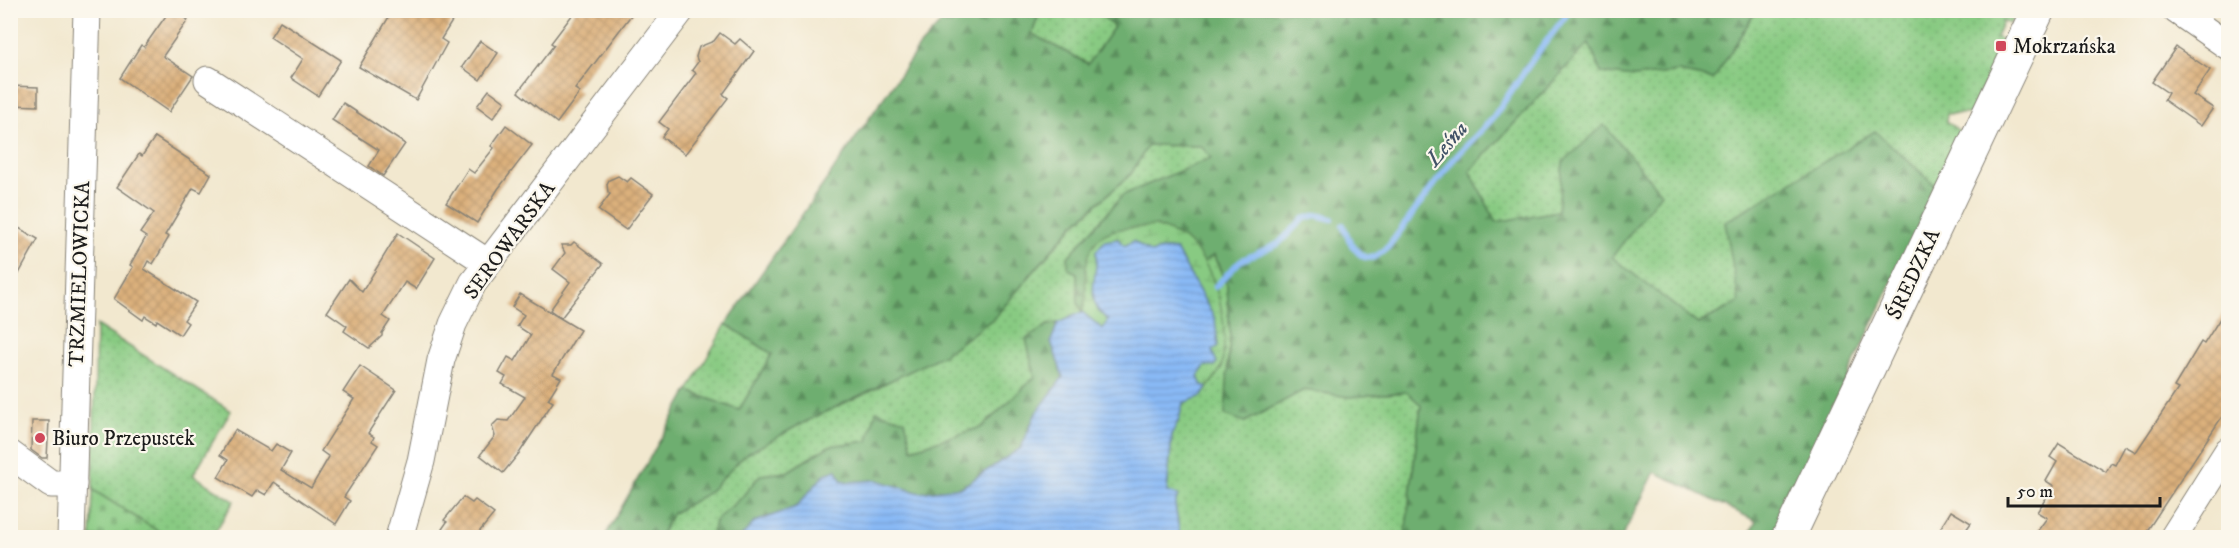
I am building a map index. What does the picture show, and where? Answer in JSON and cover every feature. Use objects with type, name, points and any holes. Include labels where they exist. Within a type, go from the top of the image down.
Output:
[{"type":"main road","name":"ŚREDZKA","points":[[1788,537],[2038,10]]},
{"type":"street","name":"TRZMIELOWICKA","points":[[71,537],[87,10]]},
{"type":"street","name":"SEROWARSKA","points":[[399,537],[421,461],[441,360],[453,324],[473,283],[681,10]]},
{"type":"street","points":[[2176,10],[2229,46]]},
{"type":"street","points":[[208,80],[488,263]]},
{"type":"street","points":[[2173,537],[2229,451]]},
{"type":"street","points":[[10,454],[51,484],[73,484]]},
{"type":"green space","points":[[952,11],[1040,11],[1032,34],[1088,64],[1114,27],[1097,11],[1756,11],[1714,79],[1678,72],[1634,77],[1601,73],[1589,43],[1470,171],[1496,222],[1558,211],[1563,162],[1604,125],[1661,193],[1612,257],[1698,324],[1739,302],[1725,222],[1875,131],[1937,187],[1772,537],[1748,537],[1756,521],[1655,472],[1622,537],[1405,537],[1421,405],[1407,392],[1349,397],[1304,390],[1245,422],[1225,415],[1230,335],[1227,285],[1214,255],[1203,262],[1189,243],[1086,270],[1087,294],[1082,312],[1078,303],[1077,273],[1068,269],[1068,257],[1123,195],[1211,158],[1201,146],[1148,145],[1131,174],[1074,224],[994,318],[943,355],[797,426],[745,455],[708,493],[673,513],[659,537],[604,538],[688,391],[739,410],[772,354],[726,324],[919,47]]},
{"type":"green space","points":[[1040,11],[1097,11],[1114,27],[1089,64],[1032,34]]},
{"type":"green space","points":[[1756,11],[2016,11],[2010,24],[2003,21],[1996,37],[2004,41],[1971,114],[1947,114],[1946,121],[1962,133],[1937,187],[1875,131],[1739,302],[1698,324],[1611,257],[1604,126],[1563,162],[1558,211],[1496,222],[1470,171],[1589,43],[1634,77],[1678,72],[1713,79]]},
{"type":"green space","points":[[1148,145],[1201,146],[1211,158],[1123,195],[1068,257],[1069,269],[1077,273],[1078,303],[1082,312],[1058,323],[1047,325],[1035,377],[982,427],[912,449],[868,441],[829,446],[787,472],[760,475],[742,497],[715,521],[712,537],[659,538],[673,513],[708,493],[745,455],[797,426],[943,355],[994,318],[1075,224],[1131,174]]},
{"type":"green space","points":[[1157,226],[1190,244],[1200,255],[1215,284],[1223,318],[1224,350],[1221,368],[1207,388],[1201,384],[1198,376],[1205,366],[1215,366],[1212,351],[1215,319],[1176,250],[1165,249],[1151,253],[1133,241],[1125,246],[1096,251],[1094,295],[1100,312],[1108,320],[1103,329],[1082,312],[1086,295],[1086,269],[1094,244],[1101,236],[1120,229]]},
{"type":"green space","points":[[1213,255],[1227,285],[1230,335],[1227,367],[1245,422],[1304,390],[1349,397],[1407,392],[1421,405],[1405,537],[1180,537],[1175,504],[1178,495],[1167,493],[1172,434],[1183,403],[1202,396],[1222,367],[1215,287],[1203,262]]},
{"type":"green space","points":[[1058,323],[1051,341],[1063,377],[1035,415],[1021,448],[962,487],[920,493],[877,480],[849,482],[841,480],[837,470],[825,474],[796,507],[755,522],[741,537],[712,538],[715,521],[742,497],[760,475],[787,472],[829,446],[868,441],[876,411],[905,420],[912,449],[982,427],[1035,377],[1026,339],[1048,325]]},
{"type":"green space","points":[[726,324],[772,354],[739,411],[688,391]]},
{"type":"green space","points":[[96,325],[231,411],[193,475],[234,501],[212,537],[167,537],[93,490]]},
{"type":"green space","points":[[93,490],[167,537],[91,537]]},
{"type":"water","points":[[1118,239],[1125,246],[1133,241],[1151,253],[1165,249],[1176,250],[1215,319],[1218,346],[1212,351],[1217,363],[1215,366],[1205,366],[1198,376],[1201,384],[1207,388],[1202,396],[1183,403],[1172,434],[1167,492],[1178,495],[1175,504],[1180,537],[741,537],[755,522],[796,507],[825,474],[837,470],[841,480],[849,482],[877,480],[920,493],[962,487],[1021,448],[1035,415],[1063,377],[1051,341],[1058,323],[1082,312],[1103,329],[1108,320],[1098,310],[1093,296],[1096,251],[1105,241]]},
{"type":"building","points":[[170,10],[175,10],[188,20],[163,56],[193,76],[169,112],[120,78],[141,45],[144,47]]},
{"type":"building","points":[[393,10],[459,10],[441,39],[447,43],[416,100],[359,67]]},
{"type":"building","points":[[576,10],[635,10],[575,89],[580,92],[557,123],[518,92],[554,45],[551,43]]},
{"type":"building","points":[[280,21],[341,60],[318,96],[291,78],[303,59],[270,37]]},
{"type":"building","points":[[720,33],[735,44],[740,39],[754,51],[723,94],[728,98],[685,154],[662,137],[668,129],[659,122],[696,73],[692,70],[698,62],[696,57],[699,47],[714,41]]},
{"type":"building","points":[[480,41],[498,53],[480,80],[462,67]]},
{"type":"building","points":[[2176,47],[2210,70],[2193,95],[2213,108],[2201,126],[2164,100],[2168,93],[2152,82]]},
{"type":"building","points":[[10,86],[38,87],[38,106],[10,105]]},
{"type":"building","points":[[489,90],[505,102],[493,118],[477,106]]},
{"type":"building","points":[[343,103],[405,144],[383,176],[369,166],[379,150],[332,120]]},
{"type":"building","points":[[506,125],[532,145],[498,189],[477,223],[446,203],[468,169],[474,173],[494,148],[491,146]]},
{"type":"building","points":[[155,137],[211,174],[201,192],[193,188],[165,235],[169,237],[153,264],[148,261],[144,269],[196,302],[184,320],[188,323],[180,335],[157,320],[156,323],[145,316],[143,320],[114,299],[133,267],[130,265],[146,237],[140,233],[154,213],[117,187],[139,154],[142,156]]},
{"type":"building","points":[[618,176],[627,182],[631,178],[653,194],[626,230],[598,210],[610,194],[607,184],[609,180]]},
{"type":"building","points":[[10,223],[38,239],[10,290]]},
{"type":"building","points":[[398,233],[435,258],[416,289],[405,282],[383,316],[390,321],[382,336],[369,348],[344,331],[347,326],[327,312],[349,279],[362,292]]},
{"type":"building","points":[[574,242],[603,264],[561,318],[550,310],[570,282],[553,269],[565,253],[561,245],[571,245]]},
{"type":"building","points":[[520,294],[580,330],[553,374],[561,378],[548,399],[553,402],[520,452],[503,473],[480,455],[495,436],[492,426],[498,420],[508,421],[525,397],[502,384],[506,377],[499,373],[508,357],[515,361],[531,335],[517,326],[524,315],[512,307]]},
{"type":"building","points":[[2229,304],[2229,406],[2143,537],[2033,537],[2047,518],[2037,512],[2054,486],[2046,481],[2057,462],[2050,457],[2059,443],[2106,472],[2111,463],[2115,465],[2125,446],[2136,452],[2178,389],[2174,387],[2201,342],[2204,344]]},
{"type":"building","points":[[360,366],[396,390],[368,433],[374,437],[372,441],[378,445],[344,497],[350,501],[336,524],[274,482],[266,495],[257,490],[252,497],[218,477],[228,460],[220,455],[235,430],[271,451],[276,444],[291,453],[281,470],[311,488],[329,457],[321,451],[354,399],[343,392]]},
{"type":"building","name":"Biuro Przepustek","points":[[32,421],[49,421],[47,458],[42,458],[31,450]]},
{"type":"building","points":[[463,497],[472,503],[475,500],[494,514],[475,537],[453,537],[442,529],[447,522],[444,520]]},
{"type":"building","points":[[1951,511],[1971,523],[1961,537],[1947,537],[1938,532]]},
{"type":"waterway","name":"Leśna","points":[[1343,225],[1347,236],[1364,257],[1376,256],[1388,247],[1452,161],[1492,119],[1570,10]]},
{"type":"waterway","name":"Leśna","points":[[1215,287],[1240,261],[1278,244],[1303,219],[1316,215],[1332,219]]},
{"type":"place","name":"Mokrzańska","points":[[2001,46]]},
{"type":"place","name":"Biuro Przepustek","points":[[40,438]]}]
